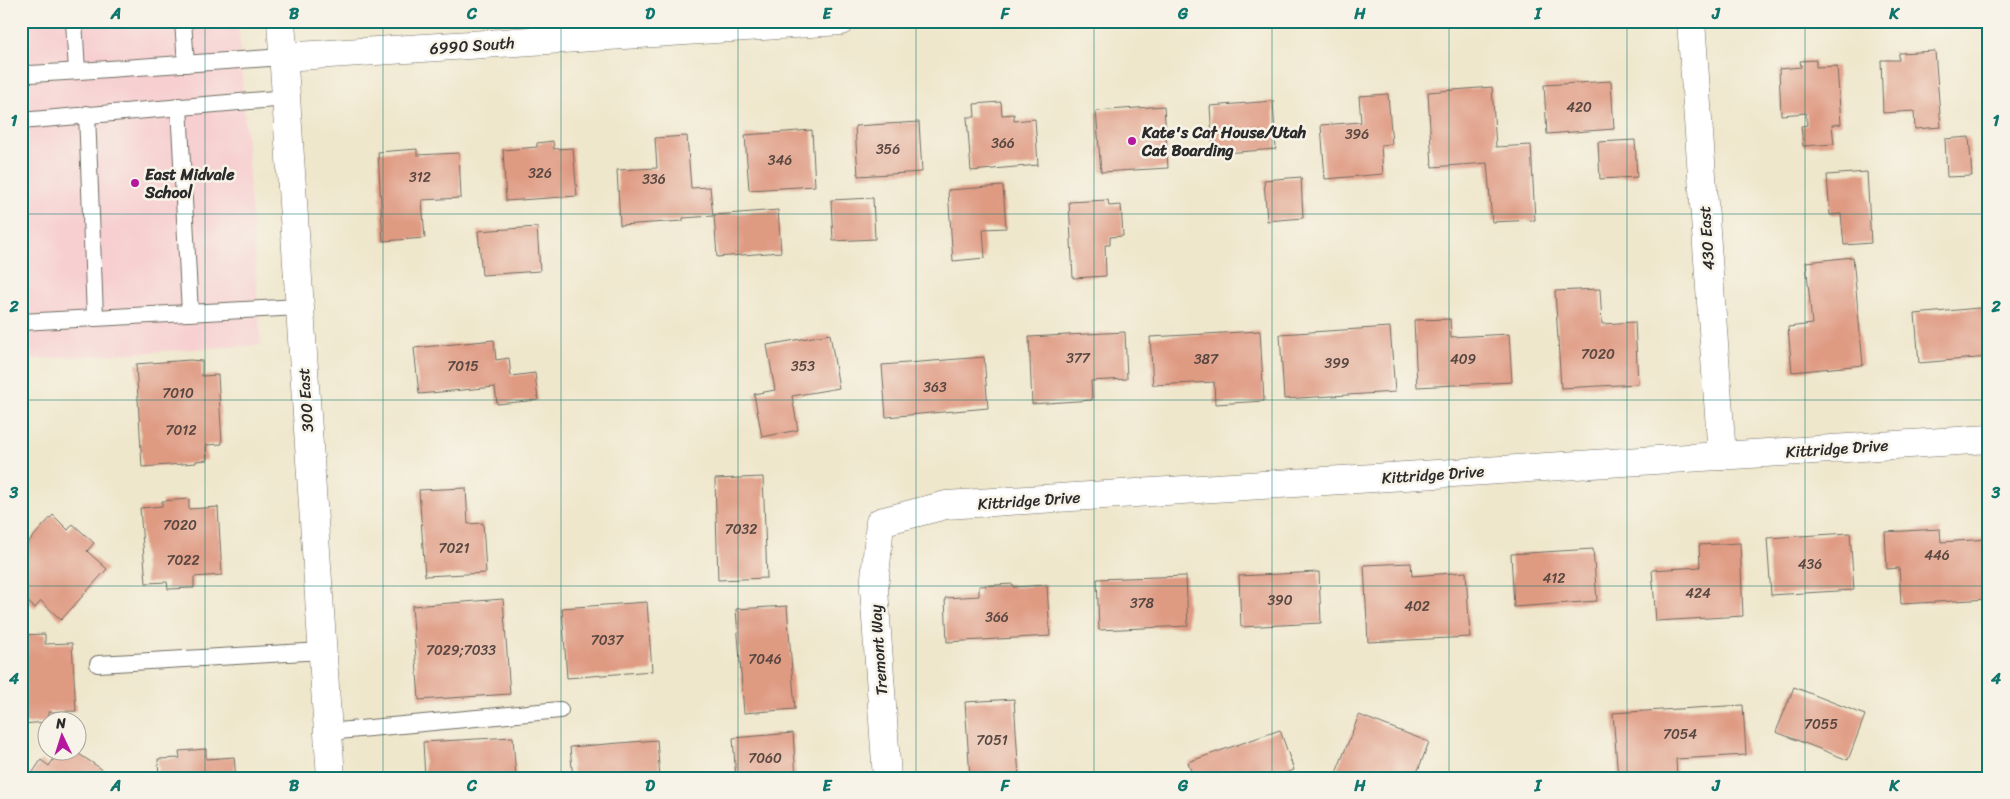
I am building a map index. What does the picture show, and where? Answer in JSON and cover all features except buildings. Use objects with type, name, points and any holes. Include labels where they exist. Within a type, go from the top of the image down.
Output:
[{"type":"street","name":"300 East","points":[[281,21],[331,778]]},
{"type":"street","name":"6990 South","points":[[284,57],[841,21]]},
{"type":"street","name":"430 East","points":[[1690,21],[1722,456]]},
{"type":"street","name":"Kittridge Drive","points":[[880,522],[946,505],[1989,439]]},
{"type":"street","name":"Tremont Way","points":[[880,522],[874,590],[887,778]]},
{"type":"lane","points":[[74,21],[77,71]]},
{"type":"lane","points":[[183,21],[186,64]]},
{"type":"lane","points":[[21,72],[30,74],[284,57]]},
{"type":"lane","points":[[21,121],[286,98]]},
{"type":"lane","points":[[179,106],[190,313]]},
{"type":"lane","points":[[87,114],[95,316]]},
{"type":"lane","points":[[21,322],[95,316],[299,307]]},
{"type":"lane","points":[[98,664],[323,651]]},
{"type":"lane","points":[[328,732],[560,710]]},
{"type":"shaded area","name":"East Midvale School","points":[[21,21],[238,21],[261,345],[21,360]]},
{"type":"place","name":"Kate's Cat House/Utah Cat Boarding","points":[[1132,141]]},
{"type":"place","name":"East Midvale School","points":[[135,183]]}]
